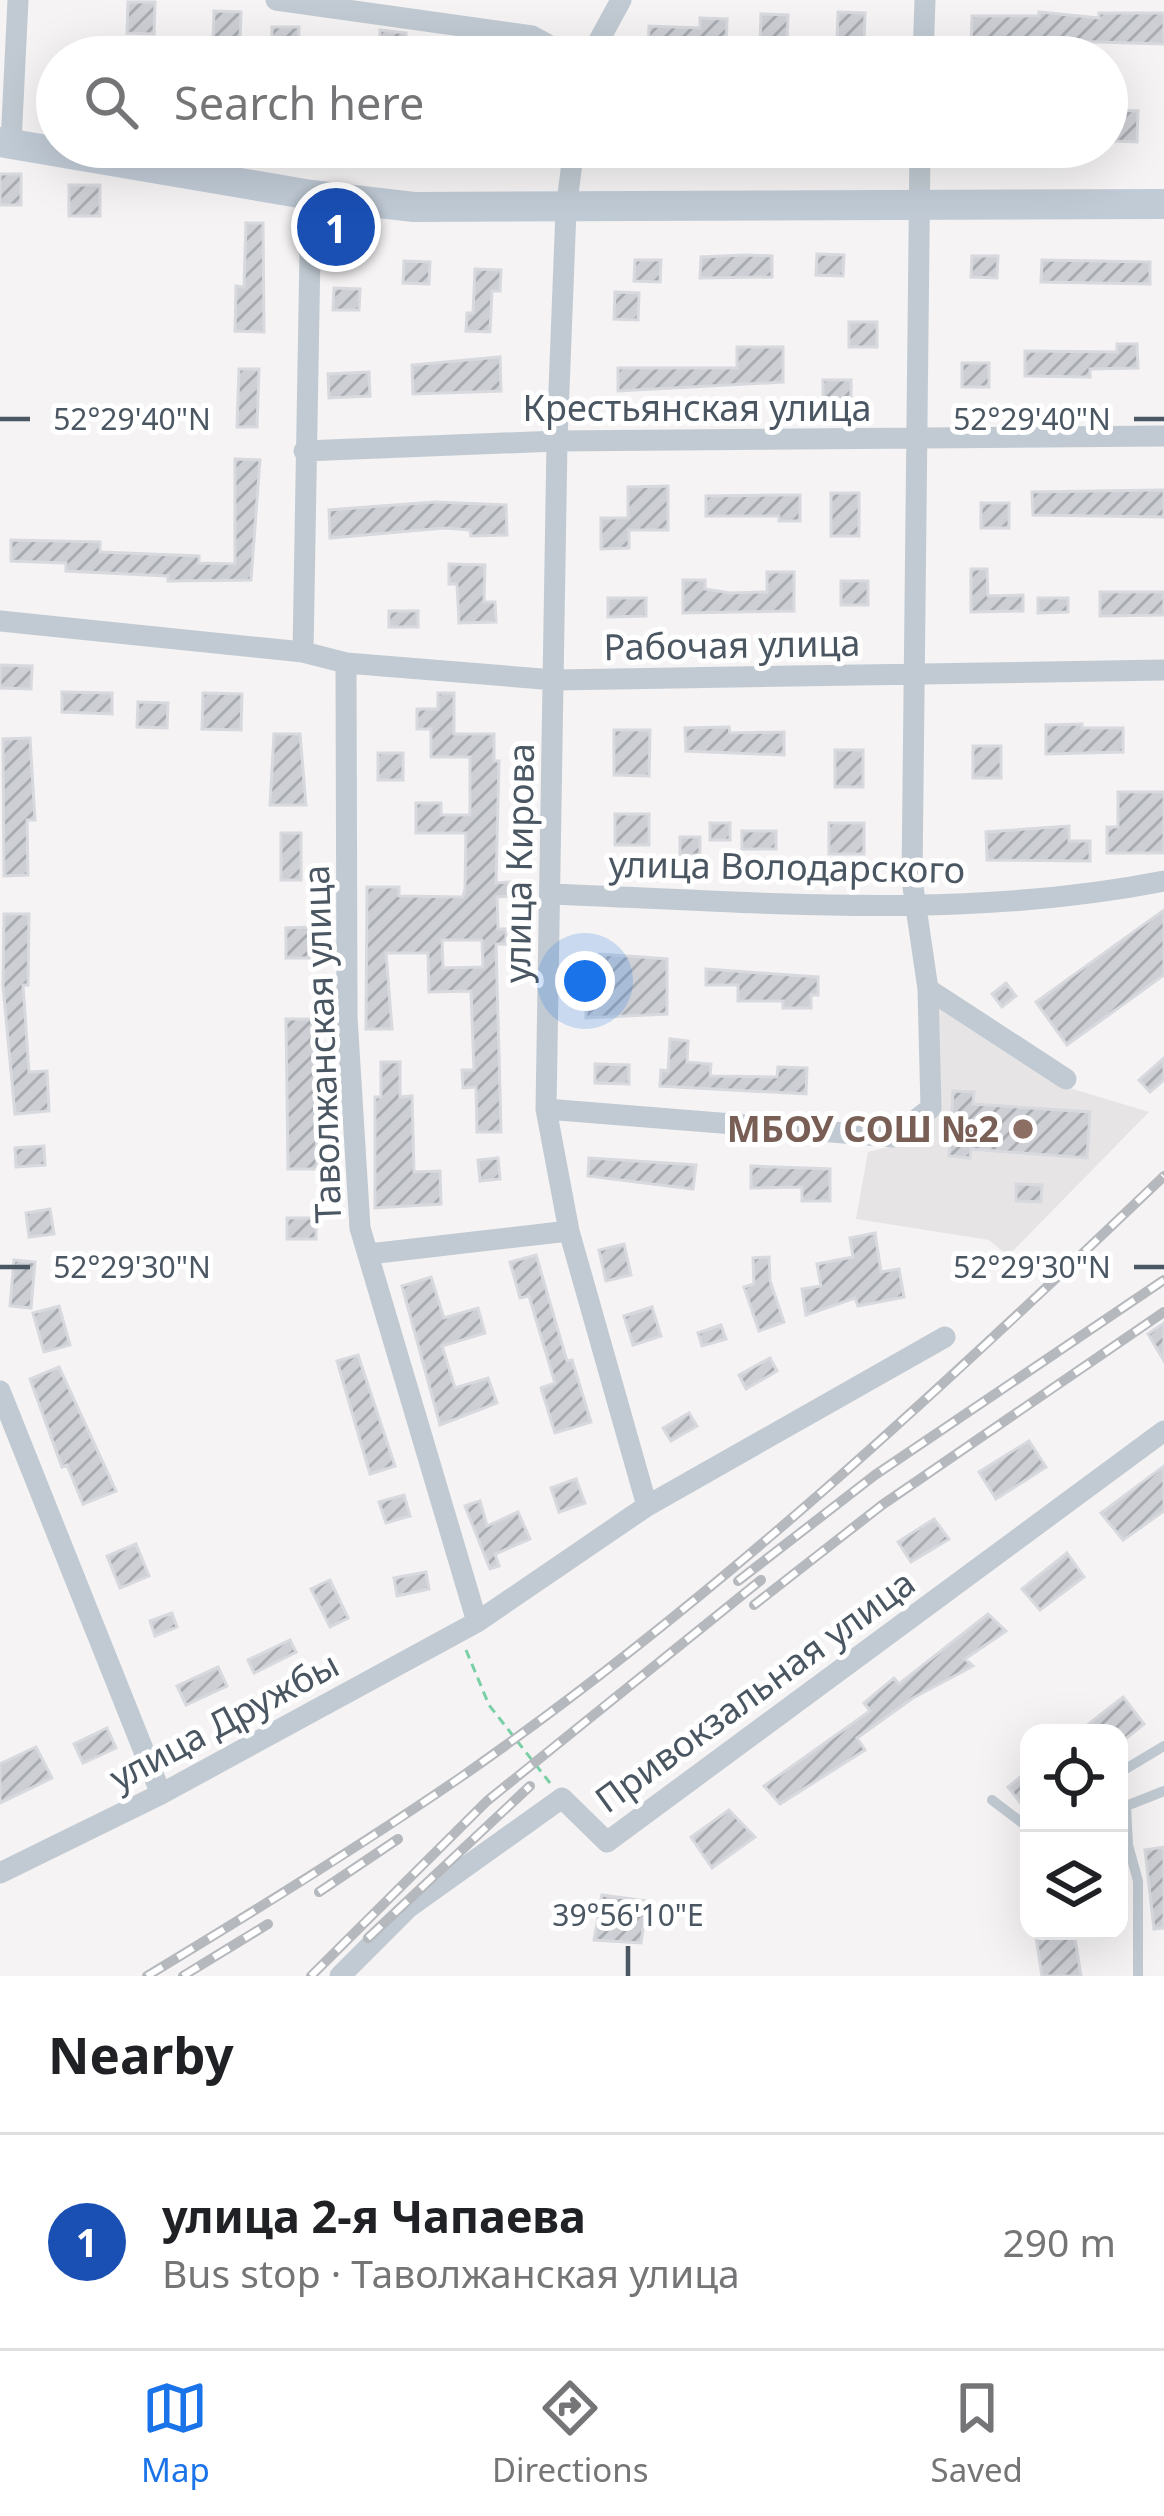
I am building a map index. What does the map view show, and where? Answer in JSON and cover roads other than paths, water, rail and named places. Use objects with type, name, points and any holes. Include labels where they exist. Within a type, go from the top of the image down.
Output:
[{"type":"main road","points":[[6,143],[36,148]]},
{"type":"main road","points":[[153,168],[414,207],[566,210],[1164,204]]},
{"type":"street","points":[[6,143],[18,0]]},
{"type":"street","points":[[276,0],[532,36]]},
{"type":"street","points":[[601,36],[621,0]]},
{"type":"street","points":[[924,36],[925,0]]},
{"type":"street","name":"улица Кирова","points":[[571,168],[557,441],[546,1109],[569,1232],[646,1506]]},
{"type":"street","points":[[546,1109],[894,1137],[931,1108],[928,989],[914,909],[919,168]]},
{"type":"street","points":[[303,652],[311,195]]},
{"type":"street","name":"Крестьянская улица","points":[[304,451],[557,441],[1164,436]]},
{"type":"street","name":"Рабочая улица","points":[[0,621],[303,652],[346,663],[555,680],[1164,670]]},
{"type":"street","name":"Таволжанская улица","points":[[346,663],[347,1017],[360,1228],[469,1626]]},
{"type":"street","name":"улица Володарского","points":[[551,894],[914,909],[1105,892],[1164,881]]},
{"type":"street","points":[[928,989],[1066,1079]]},
{"type":"street","points":[[369,1254],[569,1232]]},
{"type":"street","name":"улица Дружбы","points":[[0,1873],[161,1794],[469,1626],[646,1506],[945,1337]]},
{"type":"street","points":[[0,1390],[161,1794]]},
{"type":"street","name":"Привокзальная улица","points":[[340,1976],[408,1908],[562,1798],[607,1842],[1164,1431]]},
{"type":"lane","points":[[1128,1768],[1164,1746]]},
{"type":"lane","points":[[1138,1976],[1138,1881],[1128,1845],[1126,1807],[1164,1791]]},
{"type":"lane","points":[[992,1800],[1020,1821]]},
{"type":"railway","points":[[147,1976],[423,1803],[646,1639],[911,1413],[1164,1176]]},
{"type":"railway","points":[[738,1581],[875,1475],[1164,1280]]},
{"type":"railway","points":[[754,1605],[882,1505],[1164,1312]]},
{"type":"railway","points":[[311,1976],[487,1801],[761,1580]]},
{"type":"railway","points":[[368,1938],[530,1786]]},
{"type":"railway","points":[[319,1892],[398,1839]]},
{"type":"railway","points":[[183,1976],[268,1924]]},
{"type":"place","name":"улица 2-я Чапаева","points":[[336,227]]},
{"type":"place","name":"МБОУ СОШ №2","points":[[1023,1129]]}]
